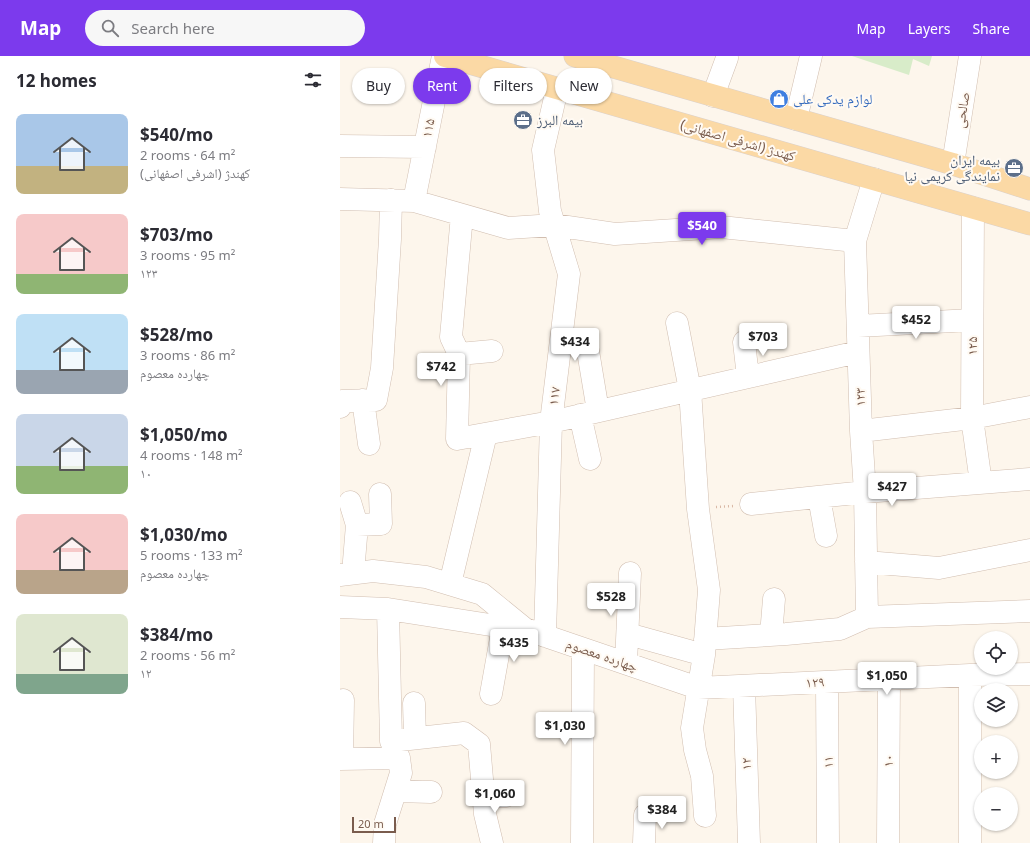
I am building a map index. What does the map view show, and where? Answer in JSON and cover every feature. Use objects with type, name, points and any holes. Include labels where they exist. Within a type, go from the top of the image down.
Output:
[{"type":"main road","name":"کهندژ (اشرفی اصفهانی)","points":[[444,56],[555,88]]},
{"type":"main road","points":[[576,56],[953,164],[1030,189]]},
{"type":"main road","name":"کهندژ (اشرفی اصفهانی)","points":[[610,104],[1030,224]]},
{"type":"street","name":"۱۱۵","points":[[414,201],[444,56]]},
{"type":"street","points":[[796,119],[811,56]]},
{"type":"street","name":"صالحی","points":[[953,164],[970,56]]},
{"type":"street","points":[[714,96],[727,58]]},
{"type":"street","name":"۱۱۷","points":[[535,632],[551,422],[569,274],[550,211],[543,150],[555,98]]},
{"type":"street","points":[[340,146],[425,147]]},
{"type":"street","name":"۱۲۳","points":[[867,616],[865,492],[861,431],[855,242],[874,179]]},
{"type":"street","points":[[340,199],[414,201],[508,228],[554,225],[615,234],[721,228],[855,242]]},
{"type":"street","points":[[340,407],[342,401],[376,400],[382,368],[391,200]]},
{"type":"street","name":"۱۲۵","points":[[973,208],[972,418],[981,483]]},
{"type":"street","points":[[462,215],[451,337],[459,354],[457,439],[551,422],[858,352]]},
{"type":"street","points":[[858,326],[972,320]]},
{"type":"street","points":[[677,323],[690,390],[698,509],[709,590],[704,647],[692,728],[695,750],[702,776],[705,816]]},
{"type":"street","points":[[744,342],[748,377]]},
{"type":"street","points":[[459,354],[492,351]]},
{"type":"street","points":[[588,351],[590,459]]},
{"type":"street","points":[[363,400],[368,444]]},
{"type":"street","points":[[861,431],[972,418],[1030,407]]},
{"type":"street","points":[[450,584],[486,434]]},
{"type":"street","points":[[751,504],[865,492],[1030,479]]},
{"type":"street","points":[[357,525],[381,524],[380,494]]},
{"type":"street","points":[[819,497],[826,536]]},
{"type":"street","points":[[350,502],[357,525],[347,574],[373,571],[426,577],[450,584],[482,594],[535,632]]},
{"type":"street","points":[[866,562],[939,568],[1030,550]]},
{"type":"street","points":[[626,663],[630,573]]},
{"type":"street","points":[[771,636],[774,599]]},
{"type":"street","name":"چهارده معصوم","points":[[340,606],[388,609],[535,632],[698,688],[744,686]]},
{"type":"street","points":[[384,843],[385,824],[402,773],[395,749],[388,609]]},
{"type":"street","points":[[628,634],[704,647],[771,636],[840,629],[867,616],[1030,611]]},
{"type":"street","points":[[491,694],[503,627]]},
{"type":"street","points":[[582,843],[583,649]]},
{"type":"street","name":"۱۲۹","points":[[744,686],[970,675],[1030,674]]},
{"type":"street","points":[[970,675],[976,787]]},
{"type":"street","name":"۱۰","points":[[888,843],[889,679]]},
{"type":"street","name":"۱۱","points":[[827,682],[828,843]]},
{"type":"street","name":"۱۲","points":[[744,686],[749,843]]},
{"type":"street","points":[[343,700],[341,759],[395,749],[415,738],[464,733],[479,744],[485,814],[492,843]]},
{"type":"street","points":[[414,703],[415,738]]},
{"type":"street","points":[[396,791],[431,792]]},
{"type":"street","points":[[483,797],[506,796]]},
{"type":"street","points":[[970,843],[974,812]]},
{"type":"street","points":[[644,843],[645,815]]},
{"type":"path","points":[[698,509],[751,504]]},
{"type":"green space","points":[[852,56],[932,56],[929,66],[913,59],[909,75]]},
{"type":"place","name":"لوازم یدکی علی","points":[[779,99]]},
{"type":"place","name":"بیمه البرز","points":[[523,120]]},
{"type":"place","name":"بیمه ایران نمایندگی کریمی نیا","points":[[1014,168]]}]
